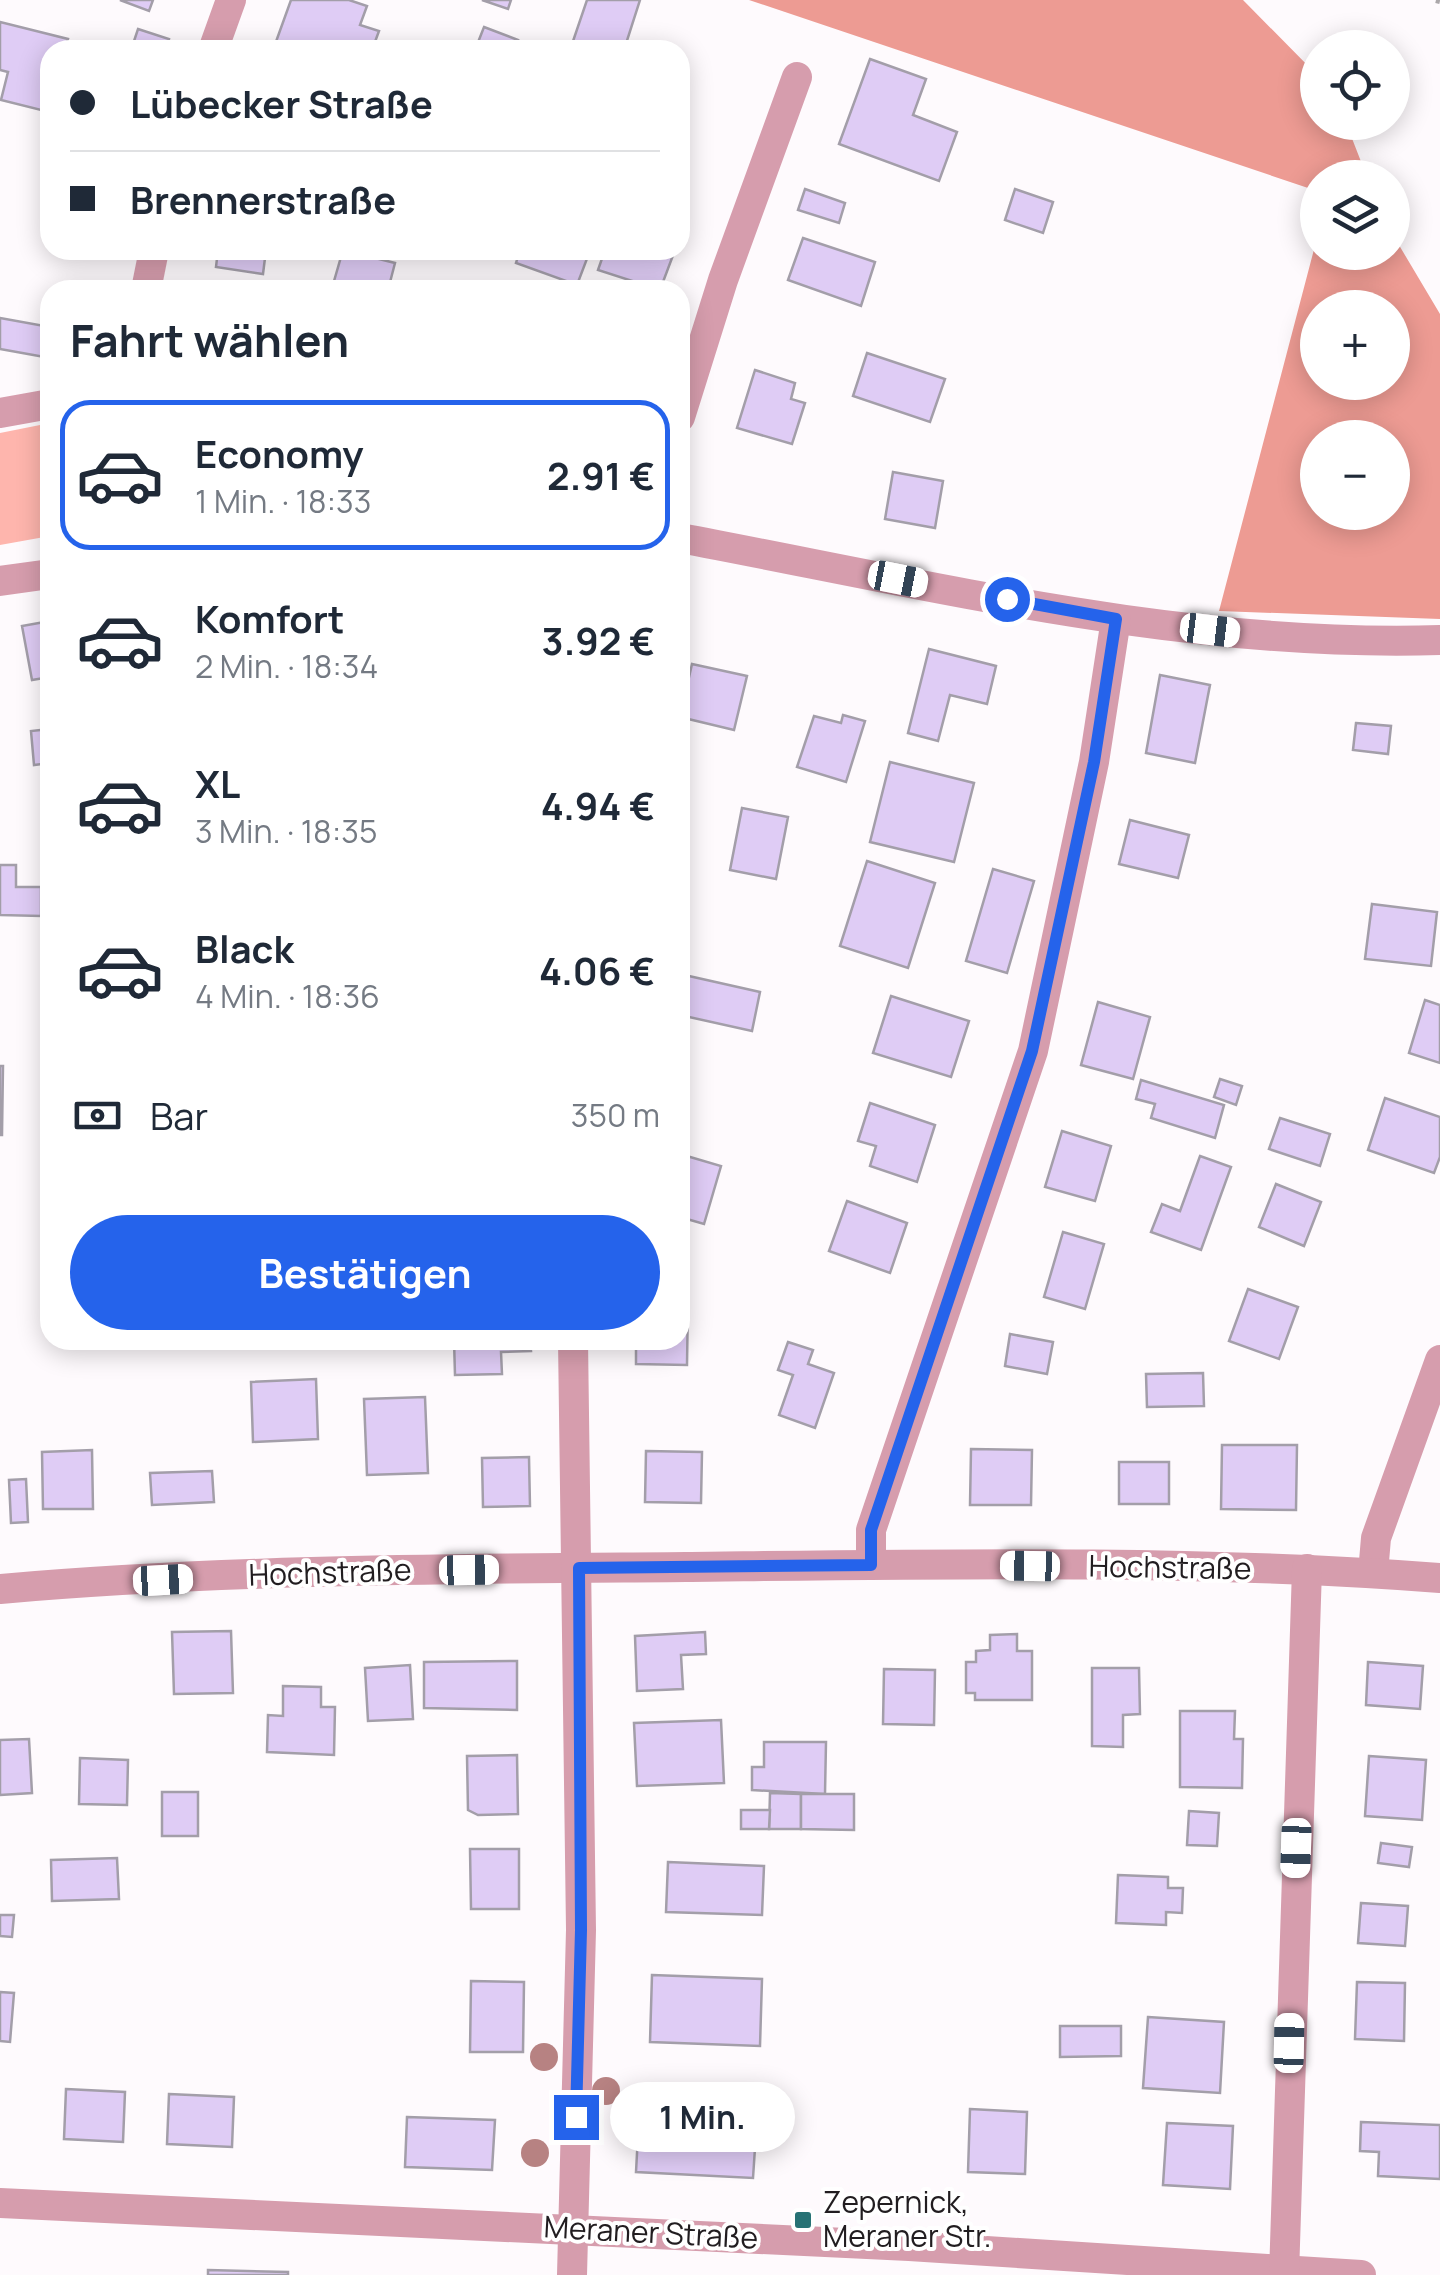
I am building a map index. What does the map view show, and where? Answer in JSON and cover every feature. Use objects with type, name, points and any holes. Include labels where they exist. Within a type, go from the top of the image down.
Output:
[{"type":"street","points":[[216,40],[231,0]]},
{"type":"street","points":[[690,385],[723,280],[797,77]]},
{"type":"street","points":[[0,413],[40,406]]},
{"type":"street","points":[[690,540],[1116,619],[1314,639],[1440,640]]},
{"type":"street","points":[[0,581],[40,575]]},
{"type":"street","points":[[871,1565],[871,1530],[1032,1051],[1094,762],[1116,619]]},
{"type":"street","points":[[572,2275],[581,1930],[573,1350]]},
{"type":"street","points":[[1373,1573],[1376,1538],[1440,1360]]},
{"type":"street","name":"Hochstraße","points":[[0,1589],[359,1571],[871,1565],[1306,1569],[1440,1578]]},
{"type":"street","points":[[1284,2272],[1306,1569]]},
{"type":"street","name":"Meraner Straße","points":[[0,2203],[574,2230],[1362,2275]]},
{"type":"shaded area","points":[[749,0],[1243,0],[1300,58],[1300,140],[1353,140],[1360,160],[1300,160],[1300,185]]},
{"type":"shaded area","points":[[1410,264],[1440,314],[1440,619],[1219,611],[1300,303],[1300,400],[1410,400],[1410,290],[1303,290],[1309,270],[1410,270]]},
{"type":"shaded area","points":[[40,425],[40,538],[0,545],[0,433]]},
{"type":"building","points":[[120,0],[153,0],[149,11]]},
{"type":"building","points":[[291,0],[349,0],[367,6],[360,25],[379,31],[376,40],[277,40]]},
{"type":"building","points":[[482,0],[511,0],[508,9]]},
{"type":"building","points":[[587,0],[640,0],[627,40],[573,40]]},
{"type":"building","points":[[0,22],[68,39],[40,40],[40,110],[1,100],[8,72],[0,70]]},
{"type":"building","points":[[484,27],[518,40],[479,40]]},
{"type":"building","points":[[138,29],[169,39],[169,40],[134,40]]},
{"type":"building","points":[[870,59],[926,79],[913,115],[957,132],[939,181],[839,144]]},
{"type":"building","points":[[805,189],[845,203],[839,223],[798,210]]},
{"type":"building","points":[[1015,189],[1053,202],[1043,233],[1005,220]]},
{"type":"building","points":[[803,238],[875,262],[861,306],[788,280]]},
{"type":"building","points":[[217,260],[265,260],[263,274],[216,267]]},
{"type":"building","points":[[340,260],[395,263],[391,280],[334,280]]},
{"type":"building","points":[[586,260],[579,280],[563,280],[516,263]]},
{"type":"building","points":[[602,260],[671,260],[664,280],[629,280],[598,270]]},
{"type":"building","points":[[0,318],[40,325],[40,356],[0,349]]},
{"type":"building","points":[[867,353],[945,379],[930,422],[853,396]]},
{"type":"building","points":[[755,370],[795,383],[791,399],[805,403],[792,444],[737,428]]},
{"type":"building","points":[[893,472],[943,481],[935,528],[885,519]]},
{"type":"building","points":[[40,623],[40,679],[32,680],[22,626]]},
{"type":"building","points":[[929,649],[996,666],[987,704],[950,695],[938,741],[908,733]]},
{"type":"building","points":[[692,664],[747,676],[734,730],[690,719]]},
{"type":"building","points":[[1160,675],[1210,685],[1195,763],[1146,753]]},
{"type":"building","points":[[843,715],[865,721],[846,782],[797,767],[814,716],[841,723]]},
{"type":"building","points":[[1356,723],[1391,726],[1388,754],[1353,750]]},
{"type":"building","points":[[40,730],[40,764],[34,765],[31,731]]},
{"type":"building","points":[[890,762],[974,783],[954,862],[870,842]]},
{"type":"building","points":[[742,808],[788,817],[776,879],[730,870]]},
{"type":"building","points":[[1130,820],[1189,835],[1178,878],[1119,864]]},
{"type":"building","points":[[867,861],[935,883],[908,968],[840,946]]},
{"type":"building","points":[[0,865],[16,865],[16,887],[40,887],[40,916],[0,915]]},
{"type":"building","points":[[993,869],[1034,881],[1007,973],[966,961]]},
{"type":"building","points":[[1372,904],[1437,912],[1431,966],[1365,959]]},
{"type":"building","points":[[690,976],[760,992],[752,1031],[690,1017]]},
{"type":"building","points":[[891,996],[969,1021],[951,1077],[873,1053]]},
{"type":"building","points":[[1425,1000],[1440,1005],[1440,1063],[1409,1053]]},
{"type":"building","points":[[1098,1002],[1150,1017],[1133,1079],[1081,1065]]},
{"type":"building","points":[[3,1066],[2,1135],[0,1135]]},
{"type":"building","points":[[1220,1079],[1242,1086],[1236,1105],[1214,1097]]},
{"type":"building","points":[[1141,1080],[1224,1105],[1215,1138],[1151,1118],[1155,1104],[1136,1099]]},
{"type":"building","points":[[1385,1098],[1440,1117],[1440,1157],[1434,1173],[1368,1150]]},
{"type":"building","points":[[870,1103],[935,1125],[917,1182],[870,1166],[876,1146],[858,1141]]},
{"type":"building","points":[[1280,1118],[1330,1134],[1320,1166],[1269,1149]]},
{"type":"building","points":[[1062,1131],[1111,1146],[1095,1201],[1045,1187]]},
{"type":"building","points":[[1200,1156],[1231,1167],[1201,1250],[1151,1232],[1162,1204],[1180,1211]]},
{"type":"building","points":[[690,1157],[721,1166],[704,1224],[690,1220]]},
{"type":"building","points":[[1276,1184],[1321,1202],[1304,1246],[1259,1227]]},
{"type":"building","points":[[847,1201],[907,1223],[890,1273],[829,1251]]},
{"type":"building","points":[[1063,1232],[1104,1244],[1085,1309],[1044,1297]]},
{"type":"building","points":[[1248,1289],[1298,1307],[1279,1359],[1229,1341]]},
{"type":"building","points":[[1010,1334],[1053,1342],[1047,1374],[1005,1366]]},
{"type":"building","points":[[788,1342],[813,1350],[808,1364],[834,1373],[815,1428],[779,1415],[793,1375],[778,1370]]},
{"type":"building","points":[[454,1350],[531,1350],[501,1352],[502,1374],[455,1375]]},
{"type":"building","points":[[636,1350],[687,1350],[687,1365],[636,1364]]},
{"type":"building","points":[[1203,1373],[1204,1406],[1147,1407],[1146,1374]]},
{"type":"building","points":[[316,1379],[318,1439],[253,1442],[251,1382]]},
{"type":"building","points":[[425,1397],[428,1473],[367,1475],[364,1399]]},
{"type":"building","points":[[1222,1445],[1297,1445],[1296,1510],[1221,1509]]},
{"type":"building","points":[[971,1449],[1032,1450],[1031,1505],[970,1505]]},
{"type":"building","points":[[92,1450],[93,1509],[43,1509],[42,1452]]},
{"type":"building","points":[[646,1451],[702,1452],[701,1503],[645,1502]]},
{"type":"building","points":[[529,1457],[530,1506],[483,1507],[482,1458]]},
{"type":"building","points":[[1119,1462],[1169,1462],[1169,1504],[1119,1504]]},
{"type":"building","points":[[212,1471],[214,1502],[152,1505],[150,1473]]},
{"type":"building","points":[[26,1479],[28,1522],[11,1523],[9,1480]]},
{"type":"building","points":[[231,1631],[233,1693],[174,1694],[172,1632]]},
{"type":"building","points":[[705,1632],[706,1654],[681,1655],[683,1689],[637,1691],[635,1636]]},
{"type":"building","points":[[1017,1634],[1017,1651],[1032,1651],[1032,1700],[975,1700],[975,1693],[966,1693],[966,1662],[976,1662],[976,1651],[990,1650],[990,1635]]},
{"type":"building","points":[[517,1661],[517,1710],[424,1708],[424,1662]]},
{"type":"building","points":[[1368,1662],[1423,1666],[1420,1709],[1366,1705]]},
{"type":"building","points":[[410,1665],[413,1719],[368,1721],[365,1668]]},
{"type":"building","points":[[1092,1668],[1139,1668],[1140,1714],[1123,1715],[1123,1747],[1092,1746]]},
{"type":"building","points":[[884,1669],[935,1670],[934,1725],[883,1724]]},
{"type":"building","points":[[283,1686],[321,1687],[321,1707],[335,1707],[334,1755],[267,1752],[268,1715],[283,1716]]},
{"type":"building","points":[[1180,1711],[1235,1711],[1234,1739],[1243,1739],[1242,1788],[1180,1787]]},
{"type":"building","points":[[721,1720],[724,1783],[637,1786],[634,1723]]},
{"type":"building","points":[[29,1739],[32,1793],[0,1795],[0,1740]]},
{"type":"building","points":[[764,1742],[826,1742],[825,1794],[752,1790],[752,1767],[764,1767]]},
{"type":"building","points":[[517,1755],[518,1814],[478,1815],[468,1810],[467,1756]]},
{"type":"building","points":[[1369,1756],[1426,1760],[1422,1820],[1365,1816]]},
{"type":"building","points":[[80,1758],[128,1760],[127,1805],[79,1804]]},
{"type":"building","points":[[162,1792],[198,1792],[198,1836],[162,1836]]},
{"type":"building","points":[[770,1793],[801,1794],[801,1829],[769,1829]]},
{"type":"building","points":[[801,1794],[854,1794],[854,1830],[801,1829]]},
{"type":"building","points":[[741,1810],[770,1810],[769,1829],[741,1829]]},
{"type":"building","points":[[1189,1811],[1219,1813],[1217,1846],[1187,1845]]},
{"type":"building","points":[[1381,1843],[1412,1847],[1409,1867],[1378,1863]]},
{"type":"building","points":[[470,1849],[519,1849],[519,1909],[471,1909]]},
{"type":"building","points":[[117,1858],[119,1899],[52,1901],[51,1860]]},
{"type":"building","points":[[668,1862],[764,1866],[762,1915],[666,1912]]},
{"type":"building","points":[[1118,1875],[1168,1877],[1168,1888],[1183,1888],[1182,1913],[1166,1912],[1166,1925],[1116,1923]]},
{"type":"building","points":[[1361,1903],[1408,1906],[1405,1946],[1358,1943]]},
{"type":"building","points":[[0,1915],[14,1915],[12,1937],[0,1936]]},
{"type":"building","points":[[652,1975],[762,1979],[760,2046],[650,2042]]},
{"type":"building","points":[[471,1981],[524,1982],[523,2052],[470,2052]]},
{"type":"building","points":[[1357,1982],[1405,1983],[1404,2041],[1355,2039]]},
{"type":"building","points":[[0,1992],[14,1993],[10,2042],[0,2041]]},
{"type":"building","points":[[1148,2017],[1224,2022],[1220,2093],[1143,2088]]},
{"type":"building","points":[[1060,2026],[1121,2026],[1121,2056],[1060,2057]]},
{"type":"building","points":[[66,2089],[125,2092],[123,2142],[64,2139]]},
{"type":"building","points":[[169,2094],[234,2097],[232,2147],[167,2144]]},
{"type":"building","points":[[640,2098],[707,2102],[705,2130],[756,2133],[753,2178],[636,2172]]},
{"type":"building","points":[[970,2109],[1027,2112],[1025,2174],[968,2172]]},
{"type":"building","points":[[407,2117],[495,2120],[492,2170],[405,2167]]},
{"type":"building","points":[[1361,2122],[1440,2125],[1440,2179],[1378,2176],[1379,2152],[1360,2151]]},
{"type":"building","points":[[1167,2123],[1233,2126],[1230,2189],[1163,2185]]},
{"type":"building","points":[[208,2270],[288,2272],[288,2275],[208,2275]]},
{"type":"place","name":"Zepernick, Meraner Str.","points":[[803,2220]]},
{"type":"route","points":[[576,2117],[581,1930],[579,1568],[871,1565],[871,1530],[1032,1051],[1094,762],[1116,619],[1007,599]]}]
